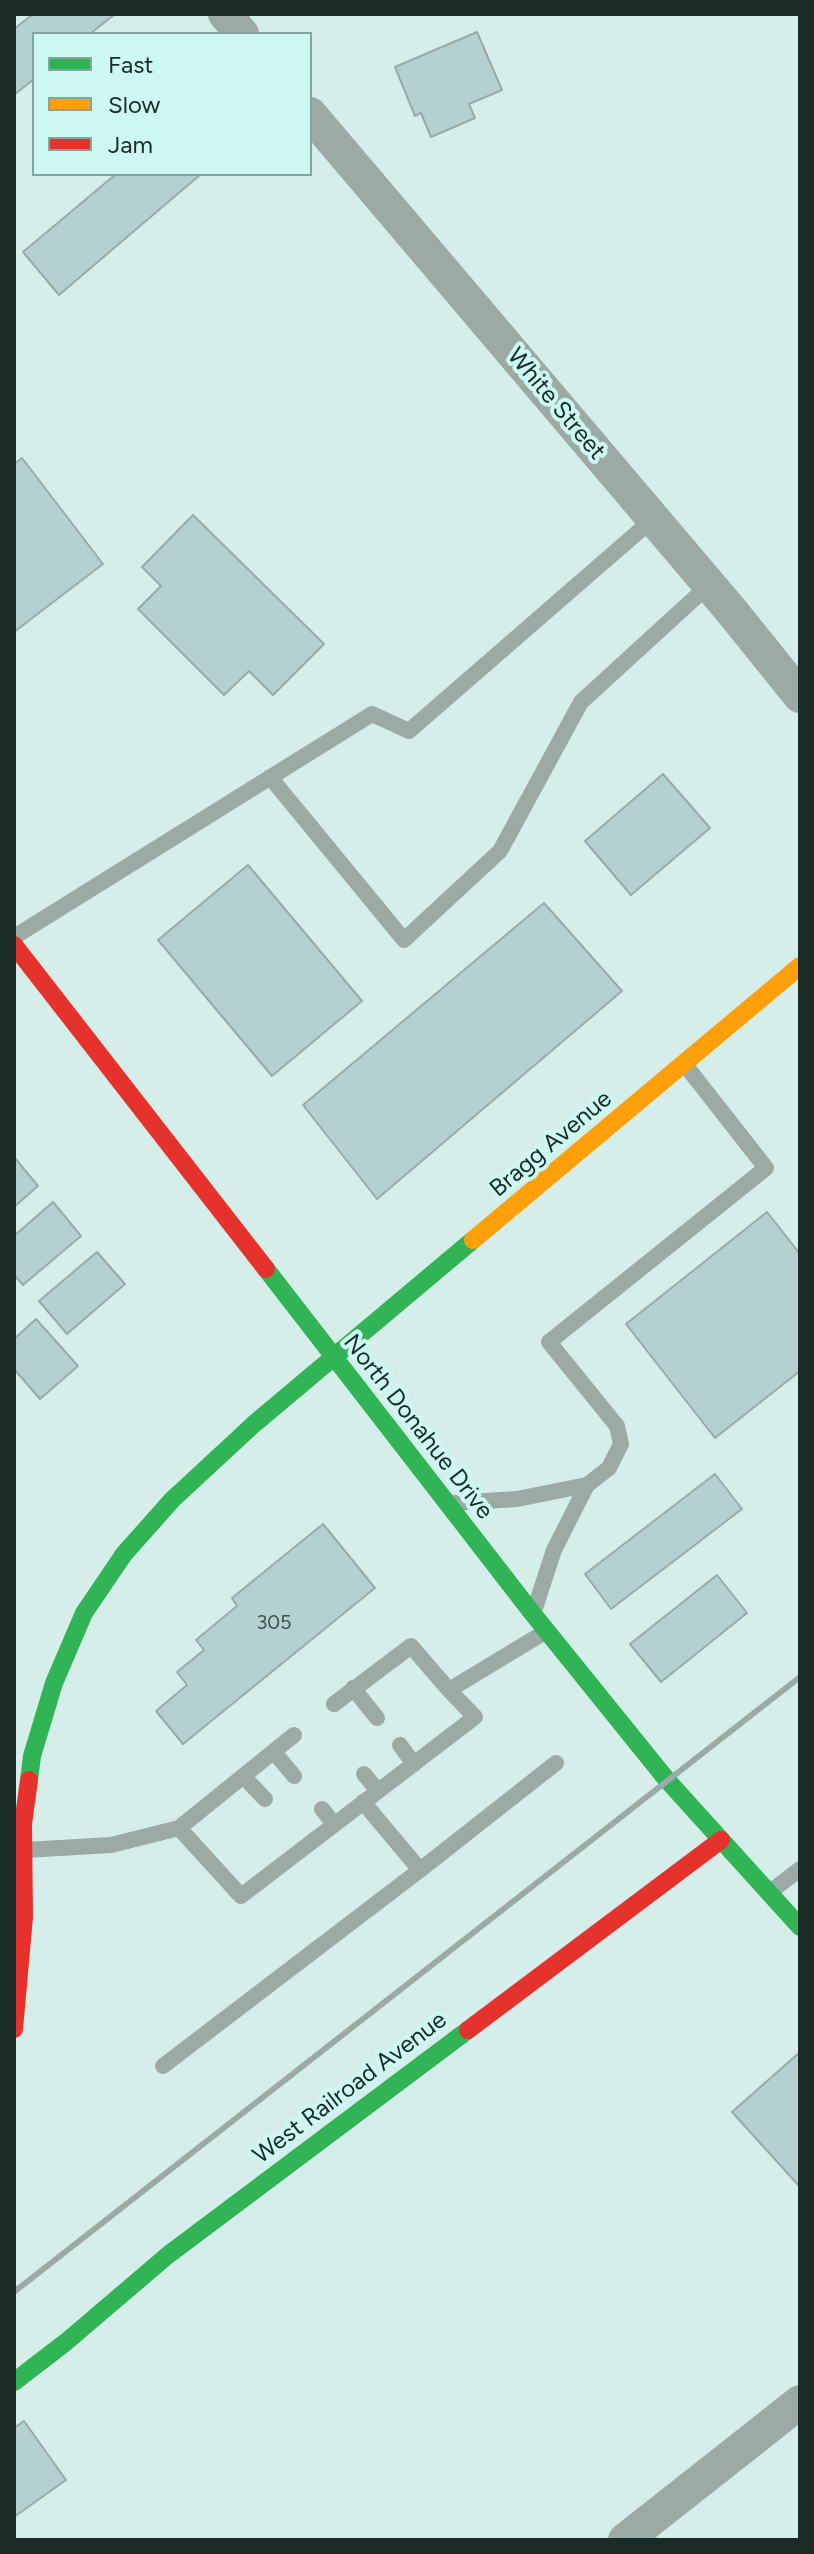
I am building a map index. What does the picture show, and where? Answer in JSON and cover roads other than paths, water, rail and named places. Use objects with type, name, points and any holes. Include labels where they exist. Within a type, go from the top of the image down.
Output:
[{"type":"main road","name":"North Donahue Drive","points":[[14,945],[533,1614],[667,1780],[800,1927]]},
{"type":"main road","name":"Bragg Avenue","points":[[14,2029],[24,1917],[23,1824],[32,1756],[54,1683],[84,1613],[124,1554],[172,1500],[254,1424],[800,966]]},
{"type":"main road","name":"West Railroad Avenue","points":[[14,2382],[168,2255],[721,1840]]},
{"type":"street","points":[[225,14],[240,32]]},
{"type":"street","name":"White Street","points":[[312,116],[800,696]]},
{"type":"street","points":[[625,2540],[800,2402]]},
{"type":"lane","points":[[14,937],[372,714],[409,731],[653,519]]},
{"type":"lane","points":[[270,777],[404,940],[500,851],[581,702],[709,585]]},
{"type":"lane","points":[[533,1614],[554,1550],[587,1485],[609,1468],[621,1444],[617,1426],[549,1342],[766,1168],[684,1063]]},
{"type":"lane","points":[[449,1503],[517,1499],[587,1485]]},
{"type":"lane","points":[[449,1690],[547,1631]]},
{"type":"lane","points":[[179,1828],[241,1896],[475,1717],[411,1646],[334,1704]]},
{"type":"lane","points":[[353,1688],[377,1718]]},
{"type":"lane","points":[[24,1850],[111,1845],[179,1828],[294,1735]]},
{"type":"lane","points":[[400,1745],[414,1764]]},
{"type":"lane","points":[[274,1752],[294,1776]]},
{"type":"lane","points":[[163,2066],[556,1763]]},
{"type":"lane","points":[[364,1774],[378,1791]]},
{"type":"lane","points":[[243,1776],[265,1799]]},
{"type":"lane","points":[[363,1802],[420,1870]]},
{"type":"lane","points":[[322,1809],[334,1824]]},
{"type":"lane","points":[[293,1832],[306,1846]]},
{"type":"lane","points":[[768,1893],[800,1869]]},
{"type":"railway","points":[[14,2292],[800,1677]]}]
